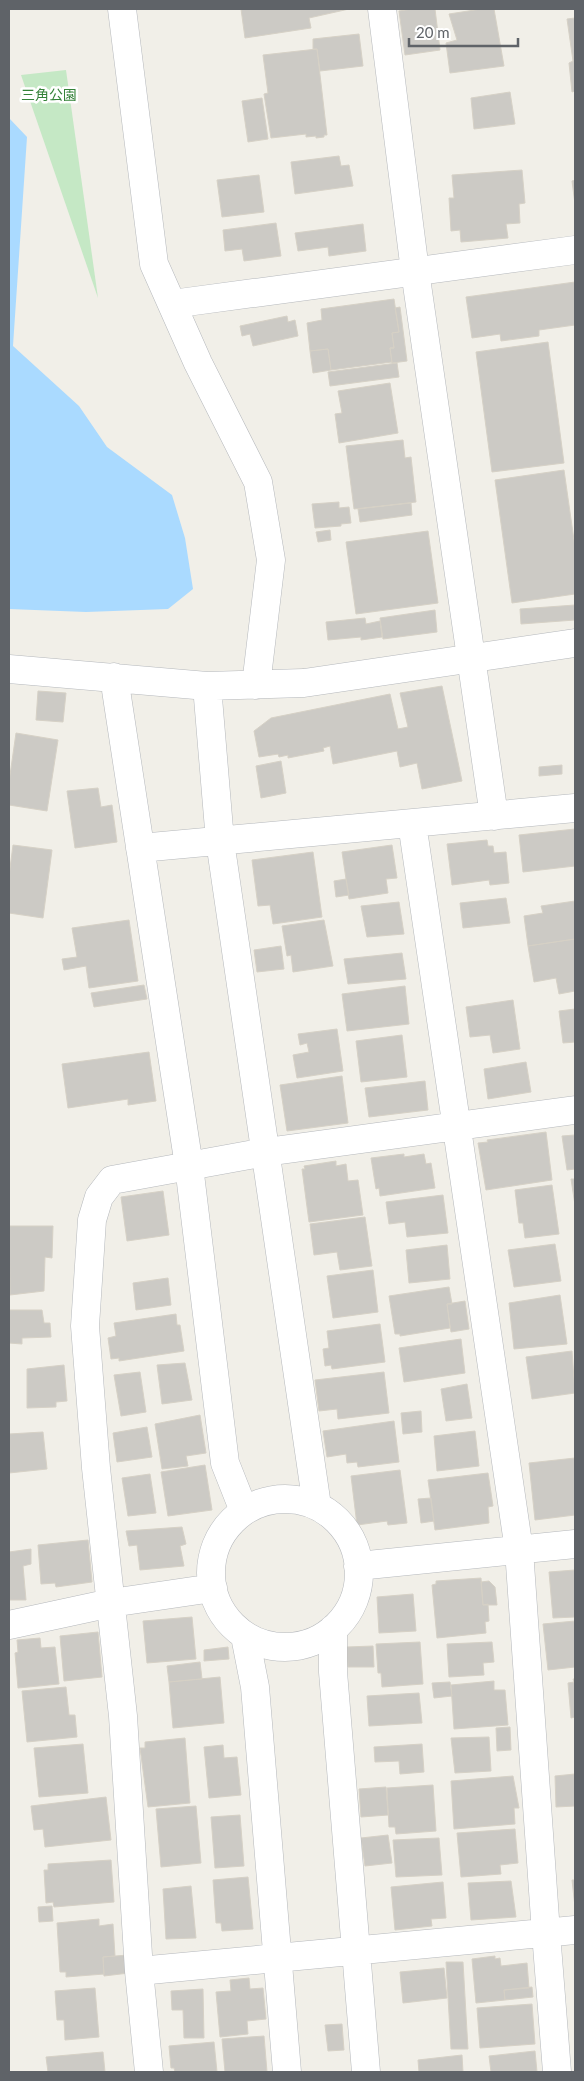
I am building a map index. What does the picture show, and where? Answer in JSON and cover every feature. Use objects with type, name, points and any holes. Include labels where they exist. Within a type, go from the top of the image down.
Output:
[{"type":"street","points":[[122,9],[154,264],[198,362],[258,482],[271,560],[256,685]]},
{"type":"street","points":[[382,9],[415,271],[494,816]]},
{"type":"street","points":[[172,304],[575,250]]},
{"type":"street","points":[[9,669],[207,686],[304,683],[575,643]]},
{"type":"street","points":[[114,677],[189,1166],[225,1463],[244,1511]]},
{"type":"street","points":[[207,686],[220,841],[317,1506]]},
{"type":"street","points":[[140,848],[575,808]]},
{"type":"street","points":[[412,823],[519,1550],[546,1933],[558,2072]]},
{"type":"street","points":[[149,2072],[139,1971],[123,1716],[96,1468],[86,1326],[92,1220],[99,1197],[112,1180],[266,1152],[575,1110]]},
{"type":"street","points":[[292,1499],[317,1506],[338,1521],[352,1542],[358,1566],[357,1590],[349,1611],[334,1629],[313,1642],[290,1647],[267,1645],[245,1636],[227,1621],[215,1600],[211,1575],[214,1550],[226,1528],[244,1511],[267,1501],[292,1499]]},
{"type":"street","points":[[358,1566],[575,1544]]},
{"type":"street","points":[[9,1625],[110,1603],[213,1588]]},
{"type":"street","points":[[334,1629],[333,1672],[366,2072]]},
{"type":"street","points":[[245,1636],[255,1687],[286,2072]]},
{"type":"street","points":[[139,1971],[575,1930]]},
{"type":"green space","name":"三角公園","points":[[66,70],[98,298],[21,75]]},
{"type":"water","points":[[9,118],[27,137],[13,346],[79,406],[107,447],[172,495],[185,538],[193,589],[168,609],[86,612],[9,609]]},
{"type":"building","points":[[241,9],[349,9],[309,18],[311,28],[245,38]]},
{"type":"building","points":[[435,9],[440,50],[405,55],[399,11]]},
{"type":"building","points":[[494,9],[504,66],[450,73],[446,43],[457,40],[449,14]]},
{"type":"building","points":[[575,18],[575,91],[572,92],[569,63],[573,61],[567,19]]},
{"type":"building","points":[[359,34],[363,66],[320,71],[317,49],[313,49],[313,39]]},
{"type":"building","points":[[317,49],[327,135],[316,138],[316,136],[306,137],[306,134],[271,138],[264,94],[268,93],[263,55]]},
{"type":"building","points":[[510,92],[515,124],[474,129],[471,98]]},
{"type":"building","points":[[262,98],[268,139],[248,142],[242,101]]},
{"type":"building","points":[[339,156],[341,166],[349,165],[353,186],[295,194],[291,162]]},
{"type":"building","points":[[522,170],[525,203],[519,204],[520,223],[506,224],[508,238],[461,242],[460,230],[451,231],[449,198],[454,198],[452,175]]},
{"type":"building","points":[[259,175],[264,212],[222,217],[217,180]]},
{"type":"building","points":[[575,180],[575,204],[572,181]]},
{"type":"building","points":[[276,223],[281,256],[244,261],[242,249],[225,251],[223,230]]},
{"type":"building","points":[[363,224],[366,251],[329,256],[328,247],[298,251],[295,233]]},
{"type":"building","points":[[575,282],[575,325],[539,330],[539,336],[501,341],[500,334],[472,338],[466,297]]},
{"type":"building","points":[[394,299],[399,332],[392,333],[394,348],[390,348],[392,362],[331,370],[328,349],[310,351],[307,323],[322,320],[321,309]]},
{"type":"building","points":[[400,307],[407,361],[392,363],[390,348],[394,348],[392,333],[399,332],[395,308]]},
{"type":"building","points":[[287,316],[288,322],[295,320],[298,336],[253,346],[250,334],[242,336],[240,326]]},
{"type":"building","points":[[548,342],[564,463],[492,472],[476,352]]},
{"type":"building","points":[[328,349],[331,370],[313,373],[310,351]]},
{"type":"building","points":[[397,363],[399,377],[330,386],[328,372]]},
{"type":"building","points":[[390,383],[398,433],[339,443],[335,414],[342,413],[338,391]]},
{"type":"building","points":[[403,440],[405,458],[411,457],[416,502],[354,509],[346,446]]},
{"type":"building","points":[[564,470],[575,547],[575,594],[512,603],[495,480]]},
{"type":"building","points":[[339,502],[339,508],[349,507],[351,523],[341,524],[341,526],[315,528],[312,504]]},
{"type":"building","points":[[411,503],[412,515],[360,522],[358,509]]},
{"type":"building","points":[[330,530],[331,540],[318,542],[316,532]]},
{"type":"building","points":[[428,531],[438,603],[356,614],[346,542]]},
{"type":"building","points":[[575,605],[575,620],[521,624],[520,609]]},
{"type":"building","points":[[435,610],[437,632],[383,639],[380,618]]},
{"type":"building","points":[[365,618],[366,624],[380,621],[382,637],[361,640],[361,637],[328,640],[326,622]]},
{"type":"building","points":[[442,686],[462,781],[422,789],[417,763],[400,767],[397,751],[333,764],[330,746],[323,748],[324,751],[288,758],[288,755],[279,757],[278,754],[259,757],[254,731],[271,718],[390,694],[398,729],[408,727],[400,693]]},
{"type":"building","points":[[38,691],[66,693],[63,722],[36,720]]},
{"type":"building","points":[[16,733],[58,740],[47,811],[9,805],[9,782]]},
{"type":"building","points":[[281,761],[286,793],[261,798],[256,766]]},
{"type":"building","points":[[562,765],[562,774],[539,776],[539,767]]},
{"type":"building","points":[[98,788],[101,807],[112,805],[117,842],[75,848],[67,791]]},
{"type":"building","points":[[575,829],[575,866],[523,872],[519,835]]},
{"type":"building","points":[[487,840],[488,846],[493,846],[494,853],[506,852],[509,883],[490,885],[489,880],[452,885],[447,844]]},
{"type":"building","points":[[13,845],[52,850],[43,918],[9,913],[9,876]]},
{"type":"building","points":[[392,845],[397,878],[386,879],[388,893],[349,899],[342,852]]},
{"type":"building","points":[[313,852],[322,917],[273,924],[270,905],[258,906],[252,860]]},
{"type":"building","points":[[346,879],[349,895],[336,897],[334,881]]},
{"type":"building","points":[[506,898],[510,923],[463,928],[460,903]]},
{"type":"building","points":[[575,901],[575,939],[528,946],[524,916],[543,913],[541,906]]},
{"type":"building","points":[[399,902],[404,934],[367,937],[361,906]]},
{"type":"building","points":[[129,920],[138,981],[89,988],[86,966],[64,970],[62,959],[77,957],[72,928]]},
{"type":"building","points":[[324,920],[333,966],[293,972],[291,955],[287,956],[282,926]]},
{"type":"building","points":[[575,939],[575,991],[559,994],[556,978],[534,982],[528,946]]},
{"type":"building","points":[[281,946],[284,969],[257,972],[254,950]]},
{"type":"building","points":[[402,953],[406,979],[348,984],[344,959]]},
{"type":"building","points":[[144,985],[147,999],[94,1007],[91,993]]},
{"type":"building","points":[[405,986],[409,1024],[347,1031],[342,994]]},
{"type":"building","points":[[513,1000],[520,1049],[493,1053],[490,1035],[470,1037],[466,1007]]},
{"type":"building","points":[[575,1009],[575,1042],[563,1043],[559,1011]]},
{"type":"building","points":[[337,1029],[343,1071],[297,1078],[293,1055],[309,1052],[307,1043],[300,1045],[298,1034]]},
{"type":"building","points":[[402,1035],[407,1077],[361,1082],[356,1041]]},
{"type":"building","points":[[149,1052],[156,1101],[128,1105],[128,1099],[68,1108],[62,1064]]},
{"type":"building","points":[[526,1062],[531,1092],[488,1099],[484,1069]]},
{"type":"building","points":[[342,1076],[348,1123],[287,1131],[280,1085]]},
{"type":"building","points":[[425,1081],[428,1110],[369,1117],[365,1088]]},
{"type":"building","points":[[546,1132],[552,1180],[486,1190],[478,1143],[488,1142],[487,1140]]},
{"type":"building","points":[[575,1135],[575,1169],[567,1170],[562,1136]]},
{"type":"building","points":[[404,1154],[404,1157],[424,1154],[426,1164],[431,1163],[435,1188],[380,1196],[379,1188],[376,1189],[371,1158]]},
{"type":"building","points":[[336,1161],[336,1166],[346,1164],[348,1181],[358,1180],[363,1215],[309,1222],[302,1169],[305,1169],[304,1166]]},
{"type":"building","points":[[571,1179],[575,1179],[575,1205]]},
{"type":"building","points":[[552,1185],[559,1234],[525,1238],[523,1223],[519,1223],[515,1190]]},
{"type":"building","points":[[163,1191],[169,1235],[127,1241],[121,1197]]},
{"type":"building","points":[[443,1195],[448,1233],[407,1237],[405,1222],[389,1224],[386,1202]]},
{"type":"building","points":[[365,1217],[372,1266],[340,1270],[337,1252],[314,1255],[310,1224]]},
{"type":"building","points":[[9,1226],[53,1226],[52,1258],[45,1257],[44,1291],[10,1295]]},
{"type":"building","points":[[555,1244],[561,1281],[514,1287],[508,1250]]},
{"type":"building","points":[[447,1245],[450,1279],[409,1283],[406,1250]]},
{"type":"building","points":[[373,1270],[378,1312],[333,1318],[327,1276]]},
{"type":"building","points":[[168,1278],[171,1305],[136,1310],[133,1283]]},
{"type":"building","points":[[449,1287],[452,1304],[447,1304],[450,1328],[400,1336],[400,1334],[395,1334],[389,1296]]},
{"type":"building","points":[[560,1295],[567,1344],[514,1349],[509,1303]]},
{"type":"building","points":[[465,1301],[469,1329],[451,1332],[447,1304]]},
{"type":"building","points":[[9,1310],[42,1310],[44,1323],[50,1323],[51,1337],[22,1338],[22,1344],[9,1343]]},
{"type":"building","points":[[176,1314],[177,1325],[180,1325],[184,1351],[119,1361],[119,1358],[111,1359],[108,1338],[116,1336],[114,1323]]},
{"type":"building","points":[[380,1324],[385,1362],[332,1369],[331,1365],[325,1366],[323,1349],[329,1348],[327,1331]]},
{"type":"building","points":[[461,1339],[465,1373],[404,1382],[399,1348]]},
{"type":"building","points":[[572,1351],[575,1393],[532,1399],[526,1357]]},
{"type":"building","points":[[185,1363],[192,1400],[162,1404],[157,1365]]},
{"type":"building","points":[[64,1365],[67,1401],[56,1402],[56,1407],[27,1408],[27,1369]]},
{"type":"building","points":[[140,1372],[146,1412],[121,1416],[114,1375]]},
{"type":"building","points":[[384,1372],[389,1413],[338,1419],[337,1409],[319,1411],[315,1380]]},
{"type":"building","points":[[467,1384],[472,1418],[446,1421],[441,1389]]},
{"type":"building","points":[[421,1411],[422,1432],[403,1434],[401,1413]]},
{"type":"building","points":[[200,1415],[206,1453],[186,1456],[188,1466],[162,1469],[155,1424]]},
{"type":"building","points":[[394,1421],[399,1462],[358,1467],[357,1462],[347,1463],[346,1454],[327,1457],[323,1431]]},
{"type":"building","points":[[147,1427],[152,1457],[117,1462],[113,1433]]},
{"type":"building","points":[[475,1431],[479,1466],[437,1471],[434,1436]]},
{"type":"building","points":[[43,1432],[47,1469],[9,1473],[9,1434]]},
{"type":"building","points":[[575,1458],[575,1515],[535,1520],[529,1463]]},
{"type":"building","points":[[205,1465],[212,1510],[168,1516],[161,1472]]},
{"type":"building","points":[[400,1470],[407,1523],[388,1525],[387,1521],[357,1525],[351,1476]]},
{"type":"building","points":[[488,1473],[493,1506],[488,1507],[489,1523],[435,1530],[428,1480]]},
{"type":"building","points":[[150,1474],[156,1513],[128,1516],[122,1478]]},
{"type":"building","points":[[431,1498],[434,1521],[421,1523],[418,1499]]},
{"type":"building","points":[[182,1527],[186,1544],[180,1546],[184,1566],[140,1570],[137,1545],[129,1546],[126,1531]]},
{"type":"building","points":[[88,1540],[92,1582],[56,1587],[55,1583],[41,1584],[38,1545]]},
{"type":"building","points":[[31,1549],[31,1564],[23,1566],[26,1600],[9,1600],[9,1552]]},
{"type":"building","points":[[575,1570],[575,1617],[553,1618],[549,1572]]},
{"type":"building","points":[[481,1578],[483,1605],[488,1604],[489,1621],[485,1622],[486,1633],[437,1638],[432,1585],[436,1584],[436,1581]]},
{"type":"building","points":[[489,1581],[495,1587],[497,1605],[483,1605],[481,1582]]},
{"type":"building","points":[[413,1594],[416,1631],[379,1633],[377,1597]]},
{"type":"building","points":[[192,1617],[196,1659],[147,1663],[143,1621]]},
{"type":"building","points":[[575,1621],[575,1667],[548,1670],[543,1624]]},
{"type":"building","points":[[98,1632],[102,1677],[64,1681],[60,1636]]},
{"type":"building","points":[[40,1638],[41,1648],[55,1647],[59,1684],[18,1688],[15,1653],[18,1652],[17,1640]]},
{"type":"building","points":[[420,1642],[423,1684],[382,1687],[381,1673],[378,1673],[376,1644]]},
{"type":"building","points":[[492,1642],[494,1662],[483,1663],[484,1675],[449,1677],[447,1644]]},
{"type":"building","points":[[373,1646],[374,1667],[348,1667],[347,1647]]},
{"type":"building","points":[[228,1647],[229,1659],[204,1661],[204,1650]]},
{"type":"building","points":[[200,1662],[202,1679],[169,1682],[167,1666]]},
{"type":"building","points":[[220,1677],[224,1723],[173,1728],[169,1682]]},
{"type":"building","points":[[573,1679],[575,1679],[575,1717],[571,1718],[568,1683],[574,1682]]},
{"type":"building","points":[[494,1681],[494,1690],[505,1690],[508,1725],[454,1729],[451,1685]]},
{"type":"building","points":[[450,1682],[452,1696],[434,1698],[432,1683]]},
{"type":"building","points":[[66,1687],[69,1715],[75,1715],[77,1737],[27,1742],[22,1691]]},
{"type":"building","points":[[419,1693],[422,1723],[369,1726],[367,1696]]},
{"type":"building","points":[[510,1727],[511,1750],[497,1751],[496,1728]]},
{"type":"building","points":[[489,1737],[491,1771],[455,1773],[451,1738]]},
{"type":"building","points":[[185,1738],[190,1803],[148,1807],[140,1748],[145,1748],[145,1742]]},
{"type":"building","points":[[83,1744],[88,1793],[39,1797],[34,1748]]},
{"type":"building","points":[[422,1744],[424,1772],[400,1774],[399,1761],[375,1762],[374,1747]]},
{"type":"building","points":[[223,1745],[224,1758],[237,1757],[241,1795],[209,1798],[204,1747]]},
{"type":"building","points":[[575,1774],[575,1806],[556,1807],[555,1776]]},
{"type":"building","points":[[513,1776],[519,1808],[514,1808],[515,1824],[454,1829],[451,1781]]},
{"type":"building","points":[[433,1785],[436,1831],[396,1834],[395,1827],[389,1827],[387,1788]]},
{"type":"building","points":[[386,1787],[388,1815],[361,1817],[359,1789]]},
{"type":"building","points":[[106,1797],[111,1840],[45,1847],[43,1829],[34,1830],[31,1806]]},
{"type":"building","points":[[196,1806],[201,1863],[161,1867],[156,1809]]},
{"type":"building","points":[[240,1815],[244,1866],[215,1868],[211,1817]]},
{"type":"building","points":[[515,1829],[518,1863],[500,1865],[501,1874],[461,1877],[457,1833]]},
{"type":"building","points":[[388,1835],[392,1863],[365,1866],[361,1838]]},
{"type":"building","points":[[439,1838],[442,1875],[396,1877],[393,1840]]},
{"type":"building","points":[[111,1860],[114,1902],[54,1907],[53,1902],[46,1903],[44,1870],[48,1870],[48,1864]]},
{"type":"building","points":[[248,1877],[253,1929],[222,1931],[221,1923],[216,1923],[213,1880]]},
{"type":"building","points":[[572,1880],[575,1880],[575,1907]]},
{"type":"building","points":[[511,1881],[516,1917],[471,1920],[468,1883]]},
{"type":"building","points":[[443,1882],[446,1918],[431,1919],[432,1926],[395,1930],[391,1887]]},
{"type":"building","points":[[191,1886],[196,1938],[166,1939],[163,1889]]},
{"type":"building","points":[[52,1906],[53,1921],[39,1922],[38,1907]]},
{"type":"building","points":[[99,1919],[99,1926],[113,1924],[115,1956],[103,1957],[104,1974],[66,1977],[66,1972],[60,1972],[57,1923]]},
{"type":"building","points":[[128,1955],[129,1973],[104,1976],[103,1957]]},
{"type":"building","points":[[495,1956],[495,1959],[500,1958],[501,1966],[527,1963],[529,1988],[504,1990],[505,2000],[476,2003],[472,1959]]},
{"type":"building","points":[[446,1962],[463,1962],[468,2049],[451,2049]]},
{"type":"building","points":[[444,1968],[447,1998],[403,2003],[400,1972]]},
{"type":"building","points":[[249,1978],[250,1989],[263,1988],[266,2019],[247,2021],[248,2034],[220,2037],[216,1992],[231,1991],[230,1980]]},
{"type":"building","points":[[532,1987],[533,1997],[505,2000],[504,1990]]},
{"type":"building","points":[[95,1988],[99,2037],[65,2040],[64,2020],[57,2020],[55,1991]]},
{"type":"building","points":[[203,1989],[204,2038],[184,2038],[183,2010],[172,2010],[171,1991]]},
{"type":"building","points":[[532,2004],[535,2044],[480,2048],[477,2008]]},
{"type":"building","points":[[342,2024],[344,2050],[328,2051],[325,2025]]},
{"type":"building","points":[[264,2036],[267,2072],[225,2072],[222,2039]]},
{"type":"building","points":[[214,2042],[217,2072],[175,2072],[174,2068],[171,2068],[169,2046]]},
{"type":"building","points":[[535,2051],[537,2072],[491,2072],[489,2056]]},
{"type":"building","points":[[103,2052],[105,2072],[48,2072],[46,2057]]},
{"type":"building","points":[[462,2055],[463,2072],[419,2072],[418,2060]]}]
